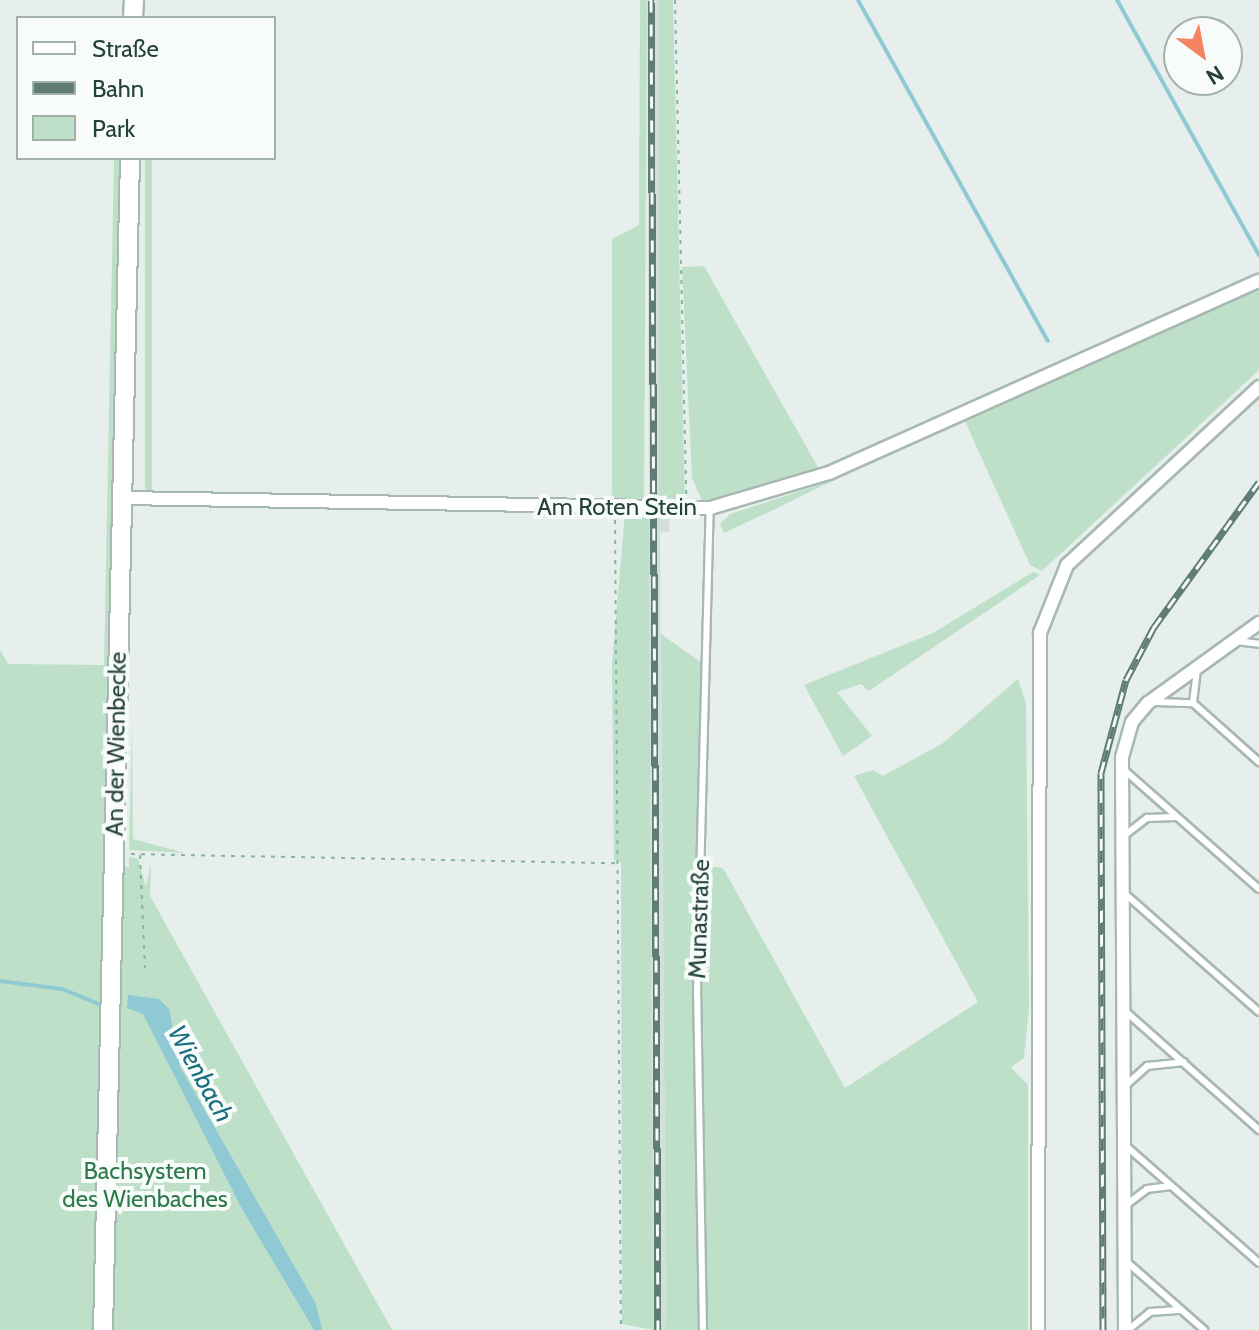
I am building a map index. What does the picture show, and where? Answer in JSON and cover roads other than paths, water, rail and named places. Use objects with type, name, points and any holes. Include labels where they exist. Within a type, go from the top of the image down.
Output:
[{"type":"street","name":"An der Wienbecke","points":[[103,1330],[130,160]]},
{"type":"street","name":"Am Roten Stein","points":[[122,498],[710,508],[829,473],[1259,281]]},
{"type":"street","points":[[1038,1330],[1040,633],[1067,565],[1259,387]]},
{"type":"street","points":[[1127,1330],[1121,767],[1132,722],[1148,703],[1259,623]]},
{"type":"lane","name":"Munastraße","points":[[703,1330],[697,994],[710,508]]},
{"type":"lane","points":[[1233,641],[1259,644]]},
{"type":"lane","points":[[1193,703],[1197,666]]},
{"type":"lane","points":[[1148,703],[1193,703],[1259,762]]},
{"type":"lane","points":[[1121,767],[1259,889]]},
{"type":"lane","points":[[1120,841],[1147,818],[1178,817]]},
{"type":"lane","points":[[1121,890],[1259,1012]]},
{"type":"lane","points":[[1122,1007],[1259,1130]]},
{"type":"lane","points":[[1123,1088],[1147,1066],[1184,1062]]},
{"type":"lane","points":[[1123,1143],[1259,1263]]},
{"type":"lane","points":[[1124,1207],[1147,1189],[1171,1186]]},
{"type":"lane","points":[[1124,1259],[1204,1330]]},
{"type":"lane","points":[[1127,1330],[1150,1312],[1181,1310]]},
{"type":"water","name":"Wienbach","points":[[128,995],[159,999],[169,1009],[180,1067],[316,1304],[322,1330],[314,1330],[242,1209],[143,1014],[127,1008]]},
{"type":"waterway","points":[[858,0],[1048,341]]},
{"type":"waterway","points":[[1117,0],[1259,255]]},
{"type":"waterway","name":"Wienbach","points":[[0,981],[62,989],[104,1006]]},
{"type":"railway","points":[[651,0],[658,1330]]},
{"type":"railway","points":[[1103,1330],[1101,773],[1126,680],[1154,627],[1259,482]]},
{"type":"park label","name":"Bachsystem des Wienbaches","points":[[145,1185]]}]
